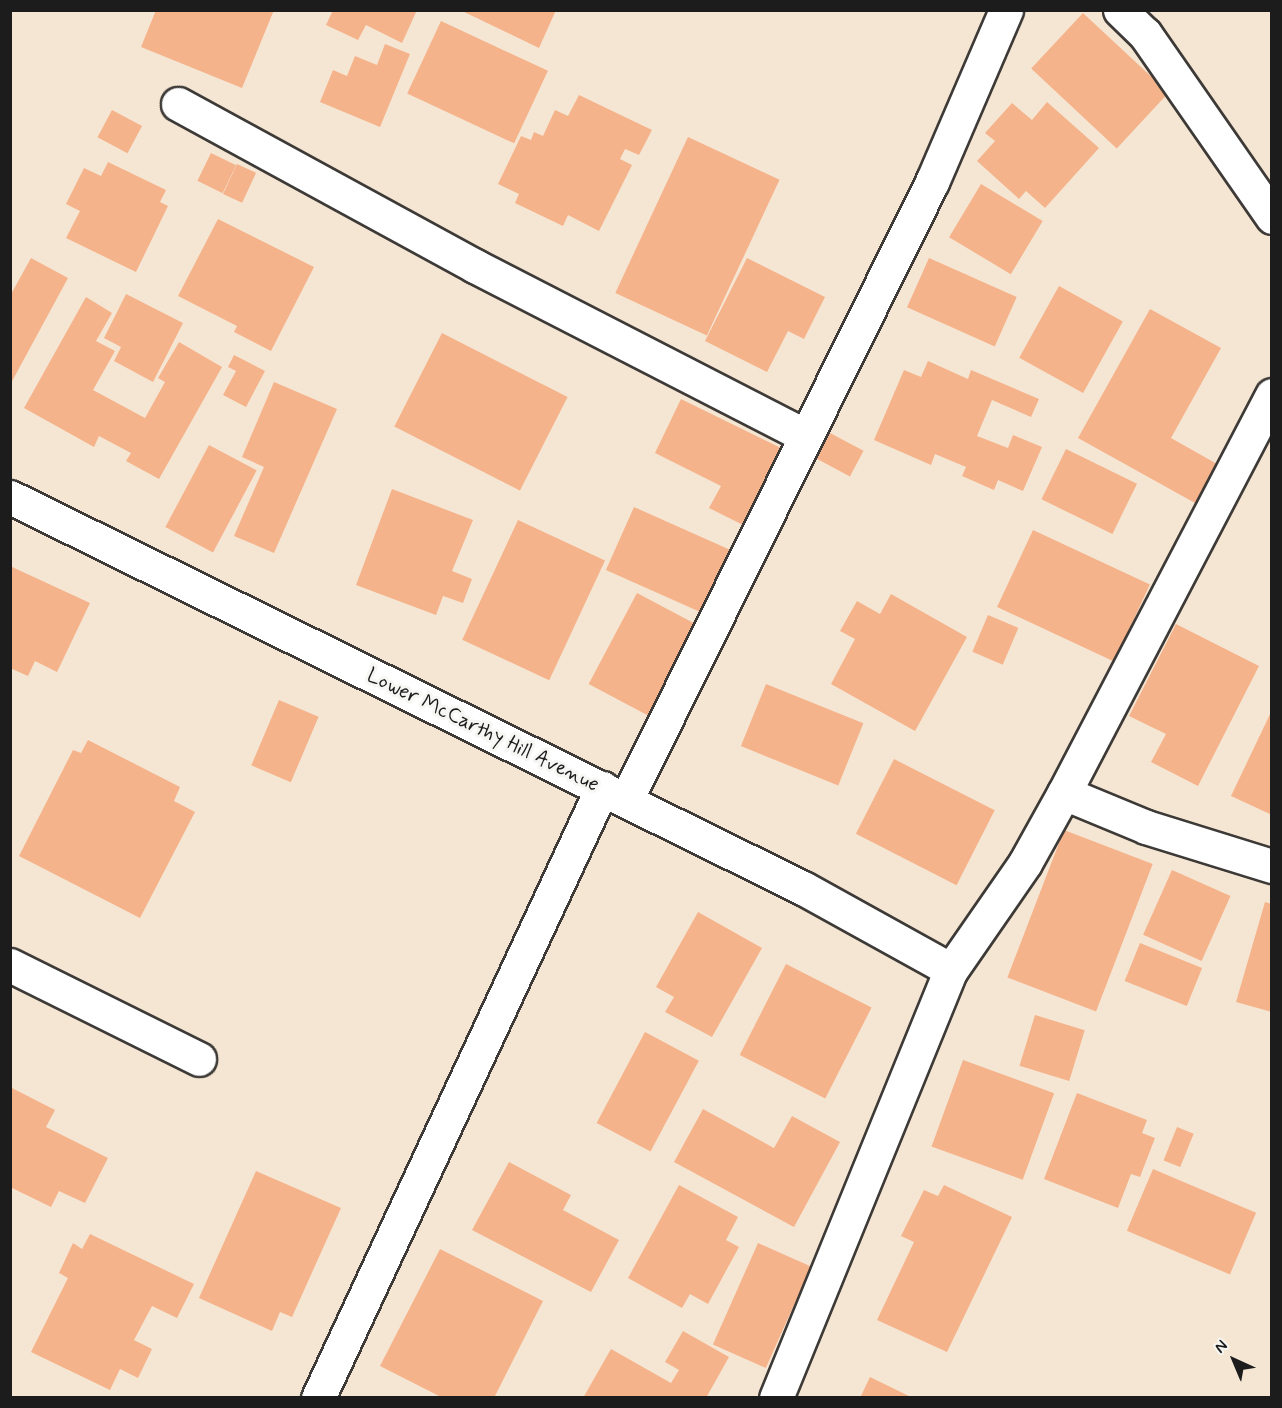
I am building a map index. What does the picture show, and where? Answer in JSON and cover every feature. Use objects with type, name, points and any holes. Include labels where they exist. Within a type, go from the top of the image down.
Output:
[{"type":"street","points":[[318,1398],[614,794],[806,436],[932,182],[1006,10]]},
{"type":"street","points":[[1120,10],[1145,34],[1272,217]]},
{"type":"street","points":[[178,104],[476,266],[806,436]]},
{"type":"street","points":[[776,1398],[951,970],[1025,863],[1064,793],[1272,395]]},
{"type":"street","name":"Lower McCarthy Hill Avenue","points":[[10,497],[803,888],[951,970]]},
{"type":"street","points":[[1064,793],[1146,827],[1272,866]]},
{"type":"street","points":[[10,965],[199,1059]]},
{"type":"building","points":[[156,10],[274,10],[242,88],[141,47]]},
{"type":"building","points":[[333,10],[417,10],[402,43],[366,25],[358,40],[326,25]]},
{"type":"building","points":[[460,10],[556,10],[539,48]]},
{"type":"building","points":[[1083,13],[1169,93],[1117,148],[1031,69]]},
{"type":"building","points":[[441,21],[548,71],[514,143],[407,94]]},
{"type":"building","points":[[385,44],[410,54],[380,127],[320,102],[333,70],[347,76],[355,56],[377,65]]},
{"type":"building","points":[[579,95],[652,130],[639,155],[625,149],[620,159],[632,165],[599,231],[568,215],[563,226],[515,203],[519,194],[498,184],[521,136],[531,140],[534,132],[543,136],[555,110],[568,116]]},
{"type":"building","points":[[1047,102],[1099,148],[1045,208],[1026,191],[1019,199],[977,161],[995,141],[985,133],[1012,103],[1032,120]]},
{"type":"building","points":[[112,110],[142,126],[127,153],[97,137]]},
{"type":"building","points":[[688,137],[780,180],[707,336],[615,293]]},
{"type":"building","points":[[211,153],[236,165],[223,193],[197,181]]},
{"type":"building","points":[[108,162],[166,190],[160,202],[168,206],[136,272],[66,238],[80,211],[66,204],[84,168],[101,176]]},
{"type":"building","points":[[237,164],[256,173],[242,203],[223,194]]},
{"type":"building","points":[[981,184],[1043,221],[1011,274],[949,237]]},
{"type":"building","points":[[218,219],[314,267],[271,351],[234,332],[237,326],[178,296]]},
{"type":"building","points":[[31,258],[68,278],[10,385],[10,296]]},
{"type":"building","points":[[747,258],[825,297],[804,339],[788,331],[767,372],[705,341]]},
{"type":"building","points":[[929,258],[1017,297],[995,346],[907,307]]},
{"type":"building","points":[[1059,286],[1123,321],[1083,393],[1019,358]]},
{"type":"building","points":[[126,294],[183,323],[153,382],[114,361],[121,347],[104,338]]},
{"type":"building","points":[[86,297],[112,313],[96,341],[115,351],[93,390],[145,418],[165,382],[158,378],[179,342],[222,367],[159,479],[126,461],[131,453],[99,436],[94,447],[24,408]]},
{"type":"building","points":[[1150,309],[1221,348],[1171,438],[1217,464],[1195,503],[1078,438]]},
{"type":"building","points":[[442,333],[568,397],[520,491],[394,427]]},
{"type":"building","points":[[234,355],[265,371],[246,407],[223,395],[236,371],[228,367]]},
{"type":"building","points":[[928,361],[968,379],[971,370],[1039,399],[1031,417],[992,400],[977,436],[1008,448],[1013,435],[1042,447],[1023,491],[998,480],[994,490],[962,476],[966,467],[935,454],[931,465],[874,440],[904,370],[921,377]]},
{"type":"building","points":[[274,382],[337,409],[274,553],[234,536],[264,467],[242,457]]},
{"type":"building","points":[[681,399],[783,449],[745,526],[709,508],[721,486],[655,453]]},
{"type":"building","points":[[830,433],[864,451],[850,476],[816,459]]},
{"type":"building","points":[[209,445],[257,470],[213,552],[165,527]]},
{"type":"building","points":[[1066,449],[1137,484],[1112,534],[1041,499]]},
{"type":"building","points":[[392,489],[473,520],[452,571],[472,579],[463,603],[443,596],[436,615],[356,585]]},
{"type":"building","points":[[634,507],[730,550],[702,613],[606,570]]},
{"type":"building","points":[[518,520],[605,561],[549,680],[462,640]]},
{"type":"building","points":[[1033,530],[1150,585],[1114,662],[997,607]]},
{"type":"building","points":[[10,566],[90,603],[57,672],[35,661],[28,676],[10,668]]},
{"type":"building","points":[[637,593],[706,630],[658,721],[589,684]]},
{"type":"building","points":[[891,594],[967,637],[915,731],[831,684],[855,639],[840,631],[857,601],[880,614]]},
{"type":"building","points":[[988,615],[1018,628],[1003,665],[972,652]]},
{"type":"building","points":[[1176,624],[1259,666],[1198,786],[1151,762],[1166,734],[1129,716]]},
{"type":"building","points":[[766,684],[863,723],[838,785],[741,746]]},
{"type":"building","points":[[279,700],[319,717],[291,782],[251,765]]},
{"type":"building","points":[[1272,710],[1272,815],[1231,796]]},
{"type":"building","points":[[88,740],[180,787],[174,801],[195,812],[140,918],[19,856],[73,750],[81,753]]},
{"type":"building","points":[[894,759],[995,810],[957,885],[856,834]]},
{"type":"building","points":[[1064,830],[1153,864],[1096,1012],[1007,978]]},
{"type":"building","points":[[1172,870],[1230,896],[1202,961],[1143,935]]},
{"type":"building","points":[[1265,902],[1272,904],[1272,1012],[1236,1002]]},
{"type":"building","points":[[698,912],[762,948],[712,1037],[665,1012],[674,997],[656,987]]},
{"type":"building","points":[[1140,943],[1202,968],[1187,1006],[1125,981]]},
{"type":"building","points":[[786,964],[872,1008],[825,1098],[740,1055]]},
{"type":"building","points":[[1035,1015],[1085,1030],[1069,1081],[1020,1066]]},
{"type":"building","points":[[645,1032],[699,1061],[651,1152],[597,1123]]},
{"type":"building","points":[[963,1060],[1054,1093],[1023,1180],[932,1146]]},
{"type":"building","points":[[10,1087],[55,1110],[46,1127],[108,1158],[85,1203],[59,1191],[51,1207],[10,1187]]},
{"type":"building","points":[[1077,1093],[1147,1120],[1142,1133],[1155,1138],[1140,1177],[1131,1174],[1118,1208],[1044,1179]]},
{"type":"building","points":[[703,1109],[774,1148],[792,1116],[840,1142],[794,1227],[674,1162]]},
{"type":"building","points":[[1177,1127],[1194,1134],[1180,1167],[1164,1160]]},
{"type":"building","points":[[509,1162],[571,1195],[563,1210],[619,1240],[591,1292],[472,1230]]},
{"type":"building","points":[[1153,1169],[1256,1213],[1230,1274],[1127,1231]]},
{"type":"building","points":[[256,1171],[341,1208],[292,1317],[280,1312],[272,1331],[199,1298]]},
{"type":"building","points":[[679,1185],[738,1217],[726,1240],[739,1247],[708,1304],[690,1294],[682,1308],[628,1278]]},
{"type":"building","points":[[944,1185],[1012,1217],[947,1352],[877,1320],[914,1242],[901,1236],[924,1190],[938,1196]]},
{"type":"building","points":[[90,1234],[194,1284],[177,1318],[152,1306],[134,1340],[152,1349],[138,1378],[120,1369],[110,1390],[31,1352],[68,1278],[59,1273],[73,1243],[82,1249]]},
{"type":"building","points":[[758,1243],[811,1267],[766,1368],[713,1344]]},
{"type":"building","points":[[440,1249],[543,1301],[494,1398],[443,1398],[380,1366]]},
{"type":"building","points":[[683,1331],[729,1357],[706,1398],[583,1398],[611,1349],[671,1383],[679,1370],[665,1362]]},
{"type":"building","points":[[870,1377],[913,1398],[860,1398]]}]
